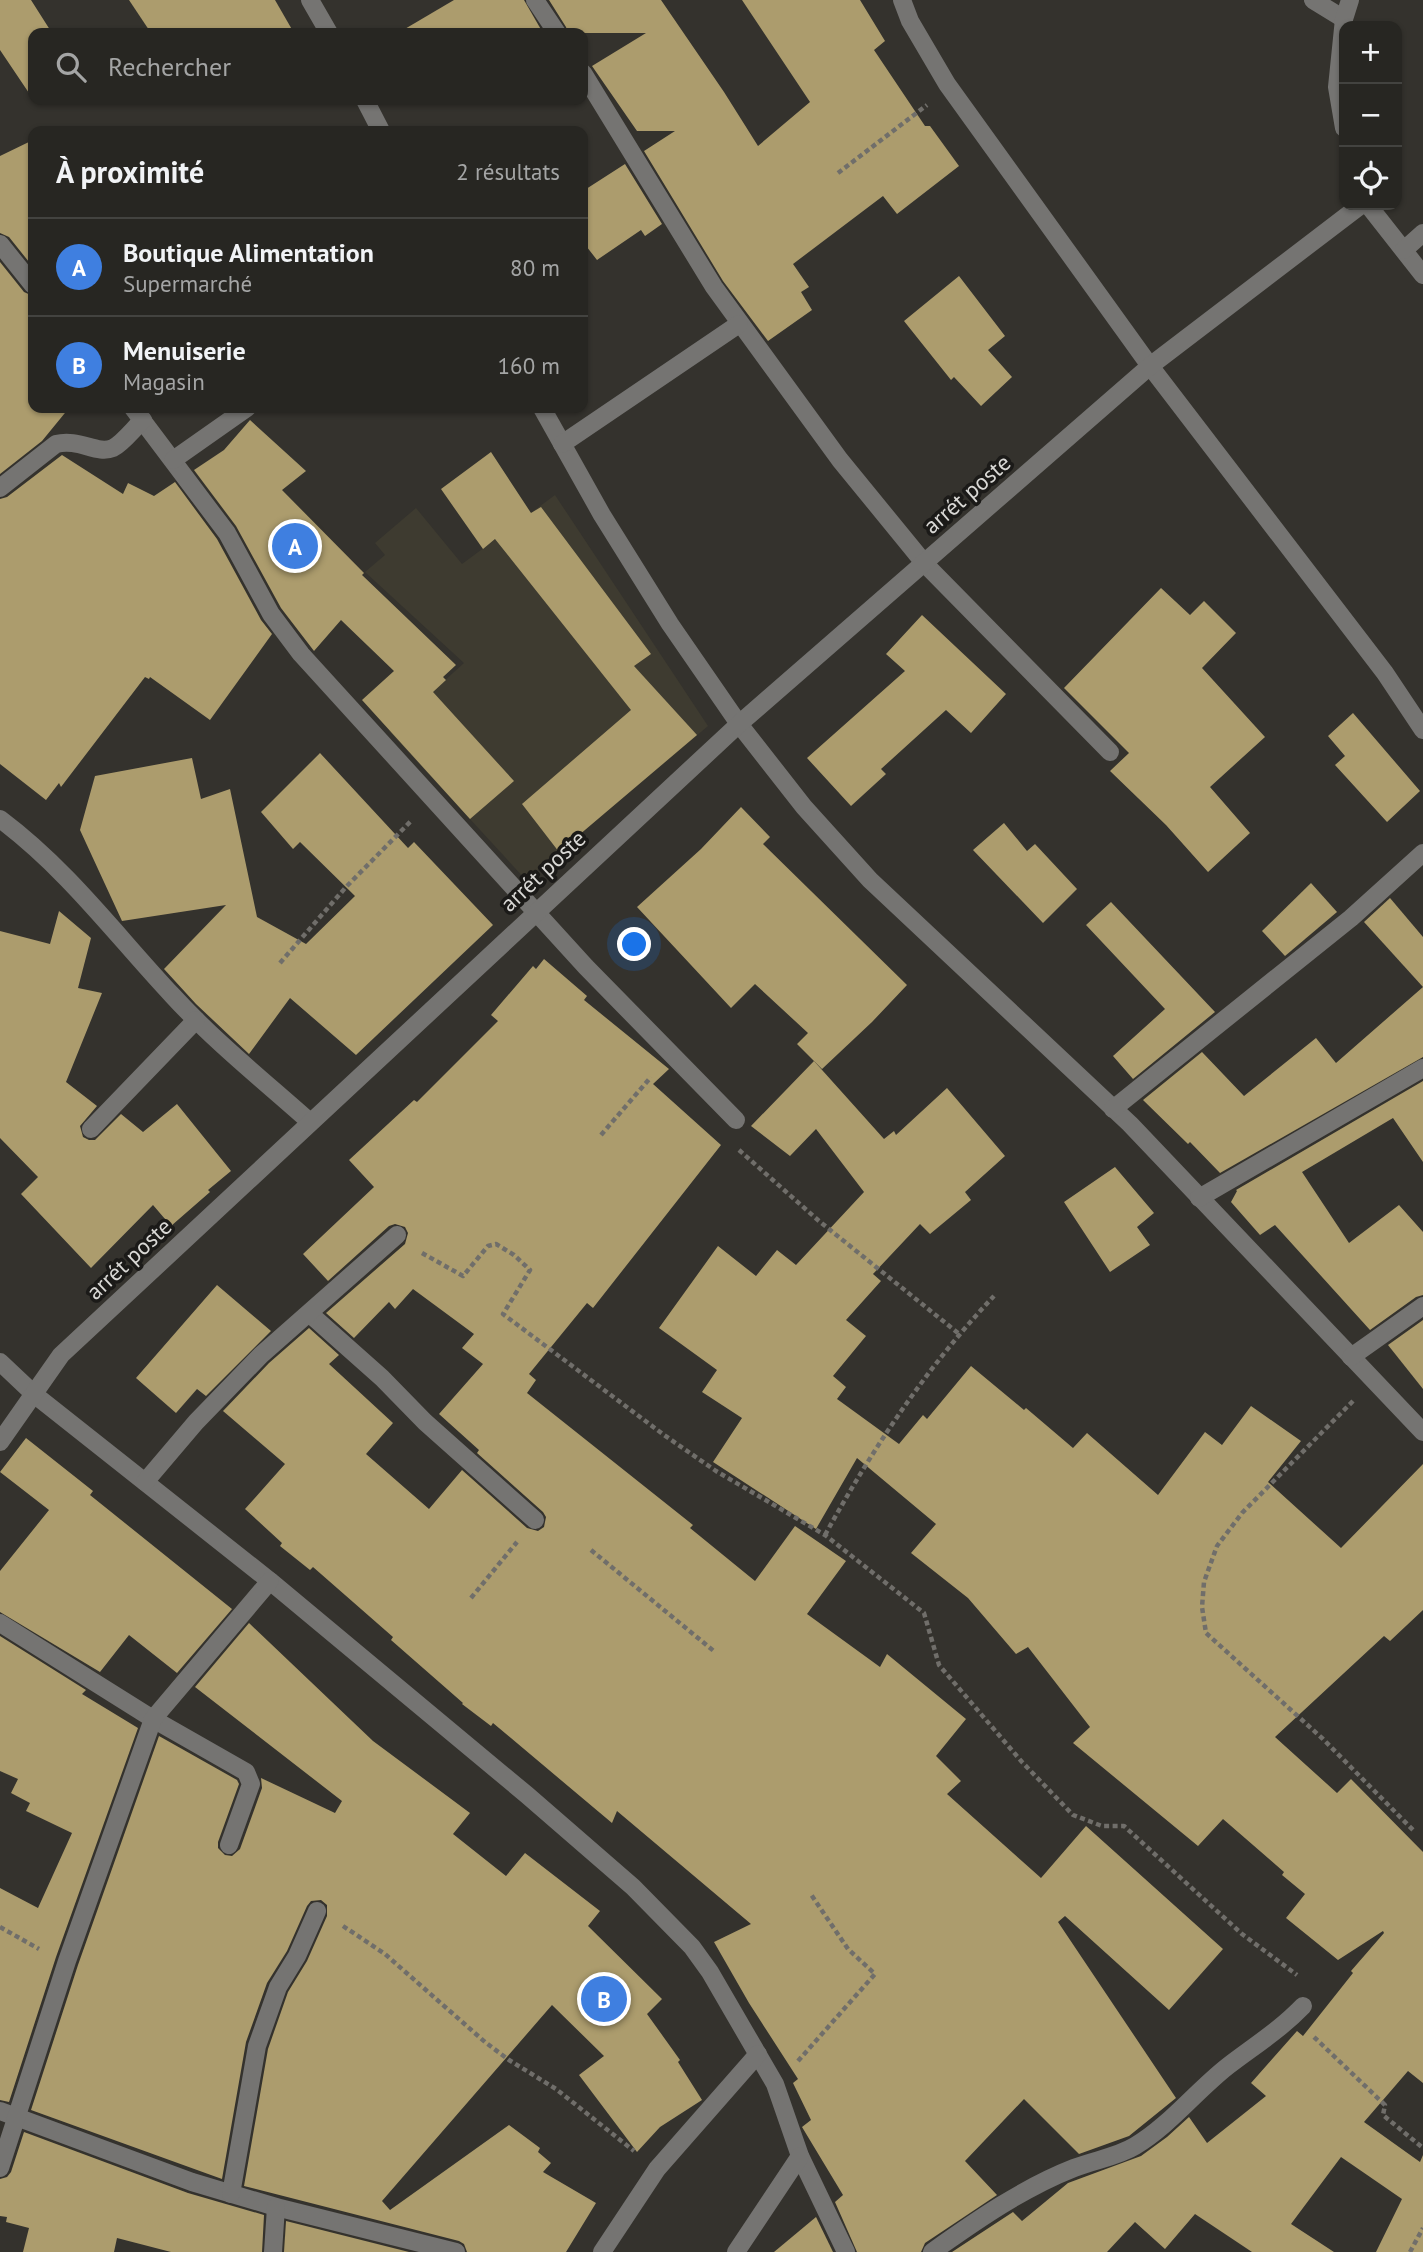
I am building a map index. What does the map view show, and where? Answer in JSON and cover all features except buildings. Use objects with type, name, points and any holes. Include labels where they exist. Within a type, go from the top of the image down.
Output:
[{"type":"street","points":[[310,0],[326,28]]},
{"type":"street","points":[[535,0],[554,28]]},
{"type":"street","points":[[902,0],[911,21],[950,88],[1150,366],[1385,673],[1423,730]]},
{"type":"street","points":[[1312,0],[1344,19]]},
{"type":"street","points":[[1339,99],[1337,87],[1344,19],[1350,0]]},
{"type":"street","points":[[588,81],[739,324],[840,460],[925,564],[1110,752]]},
{"type":"street","points":[[368,105],[378,126]]},
{"type":"street","name":"arrét poste","points":[[0,1442],[61,1355],[739,724],[1150,366],[1354,210]]},
{"type":"street","points":[[1372,210],[1423,275]]},
{"type":"street","points":[[1404,250],[1423,233]]},
{"type":"street","points":[[0,244],[28,279]]},
{"type":"street","points":[[562,444],[739,324]]},
{"type":"street","points":[[173,460],[240,413]]},
{"type":"street","points":[[545,413],[602,515],[670,624],[739,724],[804,807],[870,880],[1113,1109],[1423,1432]]},
{"type":"street","points":[[0,488],[56,444],[67,441],[98,450],[113,448],[138,414],[228,533],[271,614],[286,635],[535,912],[736,1119]]},
{"type":"street","points":[[0,819],[39,849],[68,877],[173,996],[310,1122]]},
{"type":"street","points":[[1113,1109],[1351,918],[1423,853]]},
{"type":"street","points":[[91,1129],[197,1020]]},
{"type":"street","points":[[1199,1198],[1423,1068]]},
{"type":"street","points":[[145,1482],[196,1422],[261,1355],[397,1236]]},
{"type":"street","points":[[1351,1357],[1423,1306]]},
{"type":"street","points":[[310,1314],[535,1520]]},
{"type":"street","points":[[0,1362],[35,1395],[270,1581],[527,1795],[633,1888],[692,1947],[710,1972],[775,2084],[800,2156],[846,2252]]},
{"type":"street","points":[[0,2168],[8,2115],[67,1961],[153,1719],[270,1581]]},
{"type":"street","points":[[0,1623],[153,1719],[246,1772],[251,1784],[229,1845]]},
{"type":"street","points":[[231,2194],[257,2046],[278,1987],[297,1956],[317,1911]]},
{"type":"street","points":[[932,2252],[986,2213],[1033,2187],[1076,2167],[1134,2147],[1228,2066],[1298,2012]]},
{"type":"street","points":[[602,2252],[657,2169],[758,2054]]},
{"type":"street","points":[[8,2115],[231,2194],[456,2252]]},
{"type":"street","points":[[736,2252],[800,2156]]},
{"type":"street","points":[[273,2252],[276,2207]]},
{"type":"path","points":[[838,173],[950,88]]},
{"type":"path","points":[[280,964],[346,887],[433,799]]},
{"type":"path","points":[[601,1135],[670,1054]]},
{"type":"path","points":[[736,1119],[729,1139],[745,1157],[857,1253],[958,1333]]},
{"type":"path","points":[[397,1236],[463,1276],[488,1246],[496,1244],[514,1255],[530,1270],[503,1314],[654,1428],[716,1471],[825,1535],[924,1613],[939,1665],[1022,1762],[1073,1815],[1102,1826],[1124,1826],[1242,1934],[1298,1976],[1309,1992],[1298,2012],[1385,2105],[1383,2115],[1423,2148]]},
{"type":"path","points":[[825,1535],[863,1466],[917,1387],[958,1333],[994,1296]]},
{"type":"path","points":[[1373,1380],[1286,1466],[1242,1513],[1217,1546],[1204,1582],[1202,1607],[1206,1633],[1323,1738],[1415,1832]]},
{"type":"path","points":[[471,1598],[535,1520]]},
{"type":"path","points":[[591,1550],[715,1652]]},
{"type":"path","points":[[775,2084],[875,1974],[848,1949],[810,1894]]},
{"type":"path","points":[[317,1911],[386,1954],[485,2042],[556,2089],[657,2169]]},
{"type":"path","points":[[0,1927],[29,1945],[67,1961]]},
{"type":"path","points":[[1410,2252],[1423,2228]]},
{"type":"shaded area","points":[[555,495],[708,726],[526,880],[389,731],[464,663],[365,572],[385,555],[375,543],[416,508],[462,564]]},
{"type":"place","name":"Boutique Alimentation","points":[[295,546]]},
{"type":"place","name":"Menuiserie","points":[[604,1999]]}]
